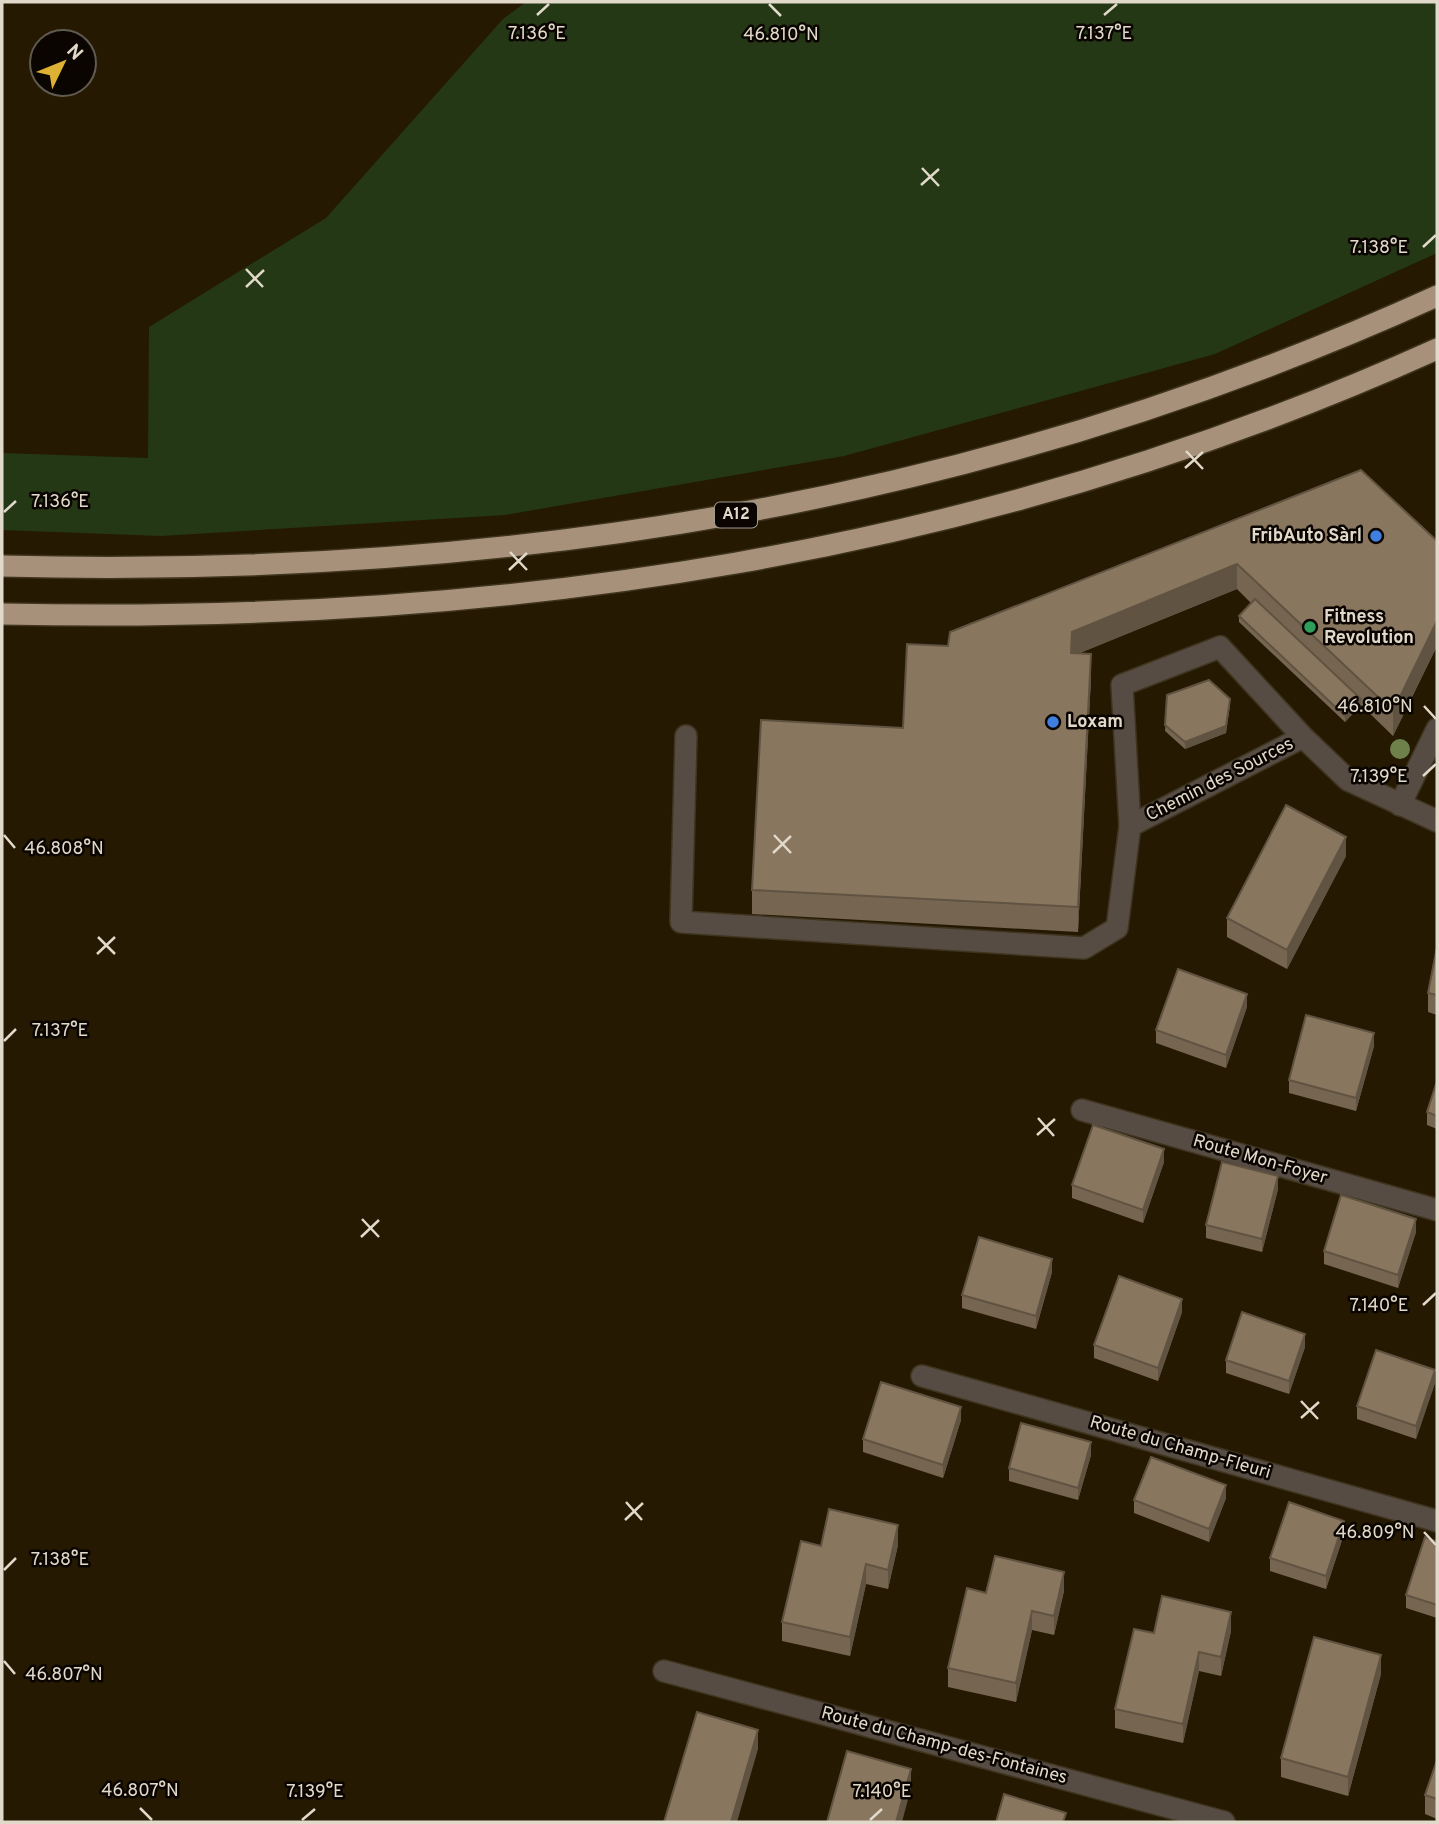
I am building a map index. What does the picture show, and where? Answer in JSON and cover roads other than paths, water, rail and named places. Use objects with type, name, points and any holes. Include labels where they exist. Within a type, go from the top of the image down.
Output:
[{"type":"highway","name":"A12","points":[[2,566],[160,567],[340,562],[521,547],[702,522],[881,486],[1056,439],[1226,383],[1437,296]]},
{"type":"highway","points":[[2,614],[158,616],[344,610],[528,595],[710,570],[891,532],[1070,485],[1244,428],[1437,349]]},
{"type":"street","name":"Chemin des Sources","points":[[1303,737],[1130,826],[1122,685],[1220,647],[1303,737],[1348,780],[1437,821]]},
{"type":"street","points":[[1400,805],[1437,729]]},
{"type":"street","points":[[686,736],[681,922],[1084,947],[1117,928],[1130,826]]},
{"type":"street","name":"Route Mon-Foyer","points":[[1082,1110],[1437,1210]]},
{"type":"street","name":"Route du Champ-Fleuri","points":[[922,1376],[1437,1521]]},
{"type":"street","name":"Route du Champ-des-Fontaines","points":[[664,1671],[1224,1822]]},
{"type":"place","name":"FribAuto Sàrl","points":[[1376,536]]},
{"type":"place","name":"Fitness Revolution","points":[[1310,627]]},
{"type":"place","name":"Loxam","points":[[1053,722]]}]
